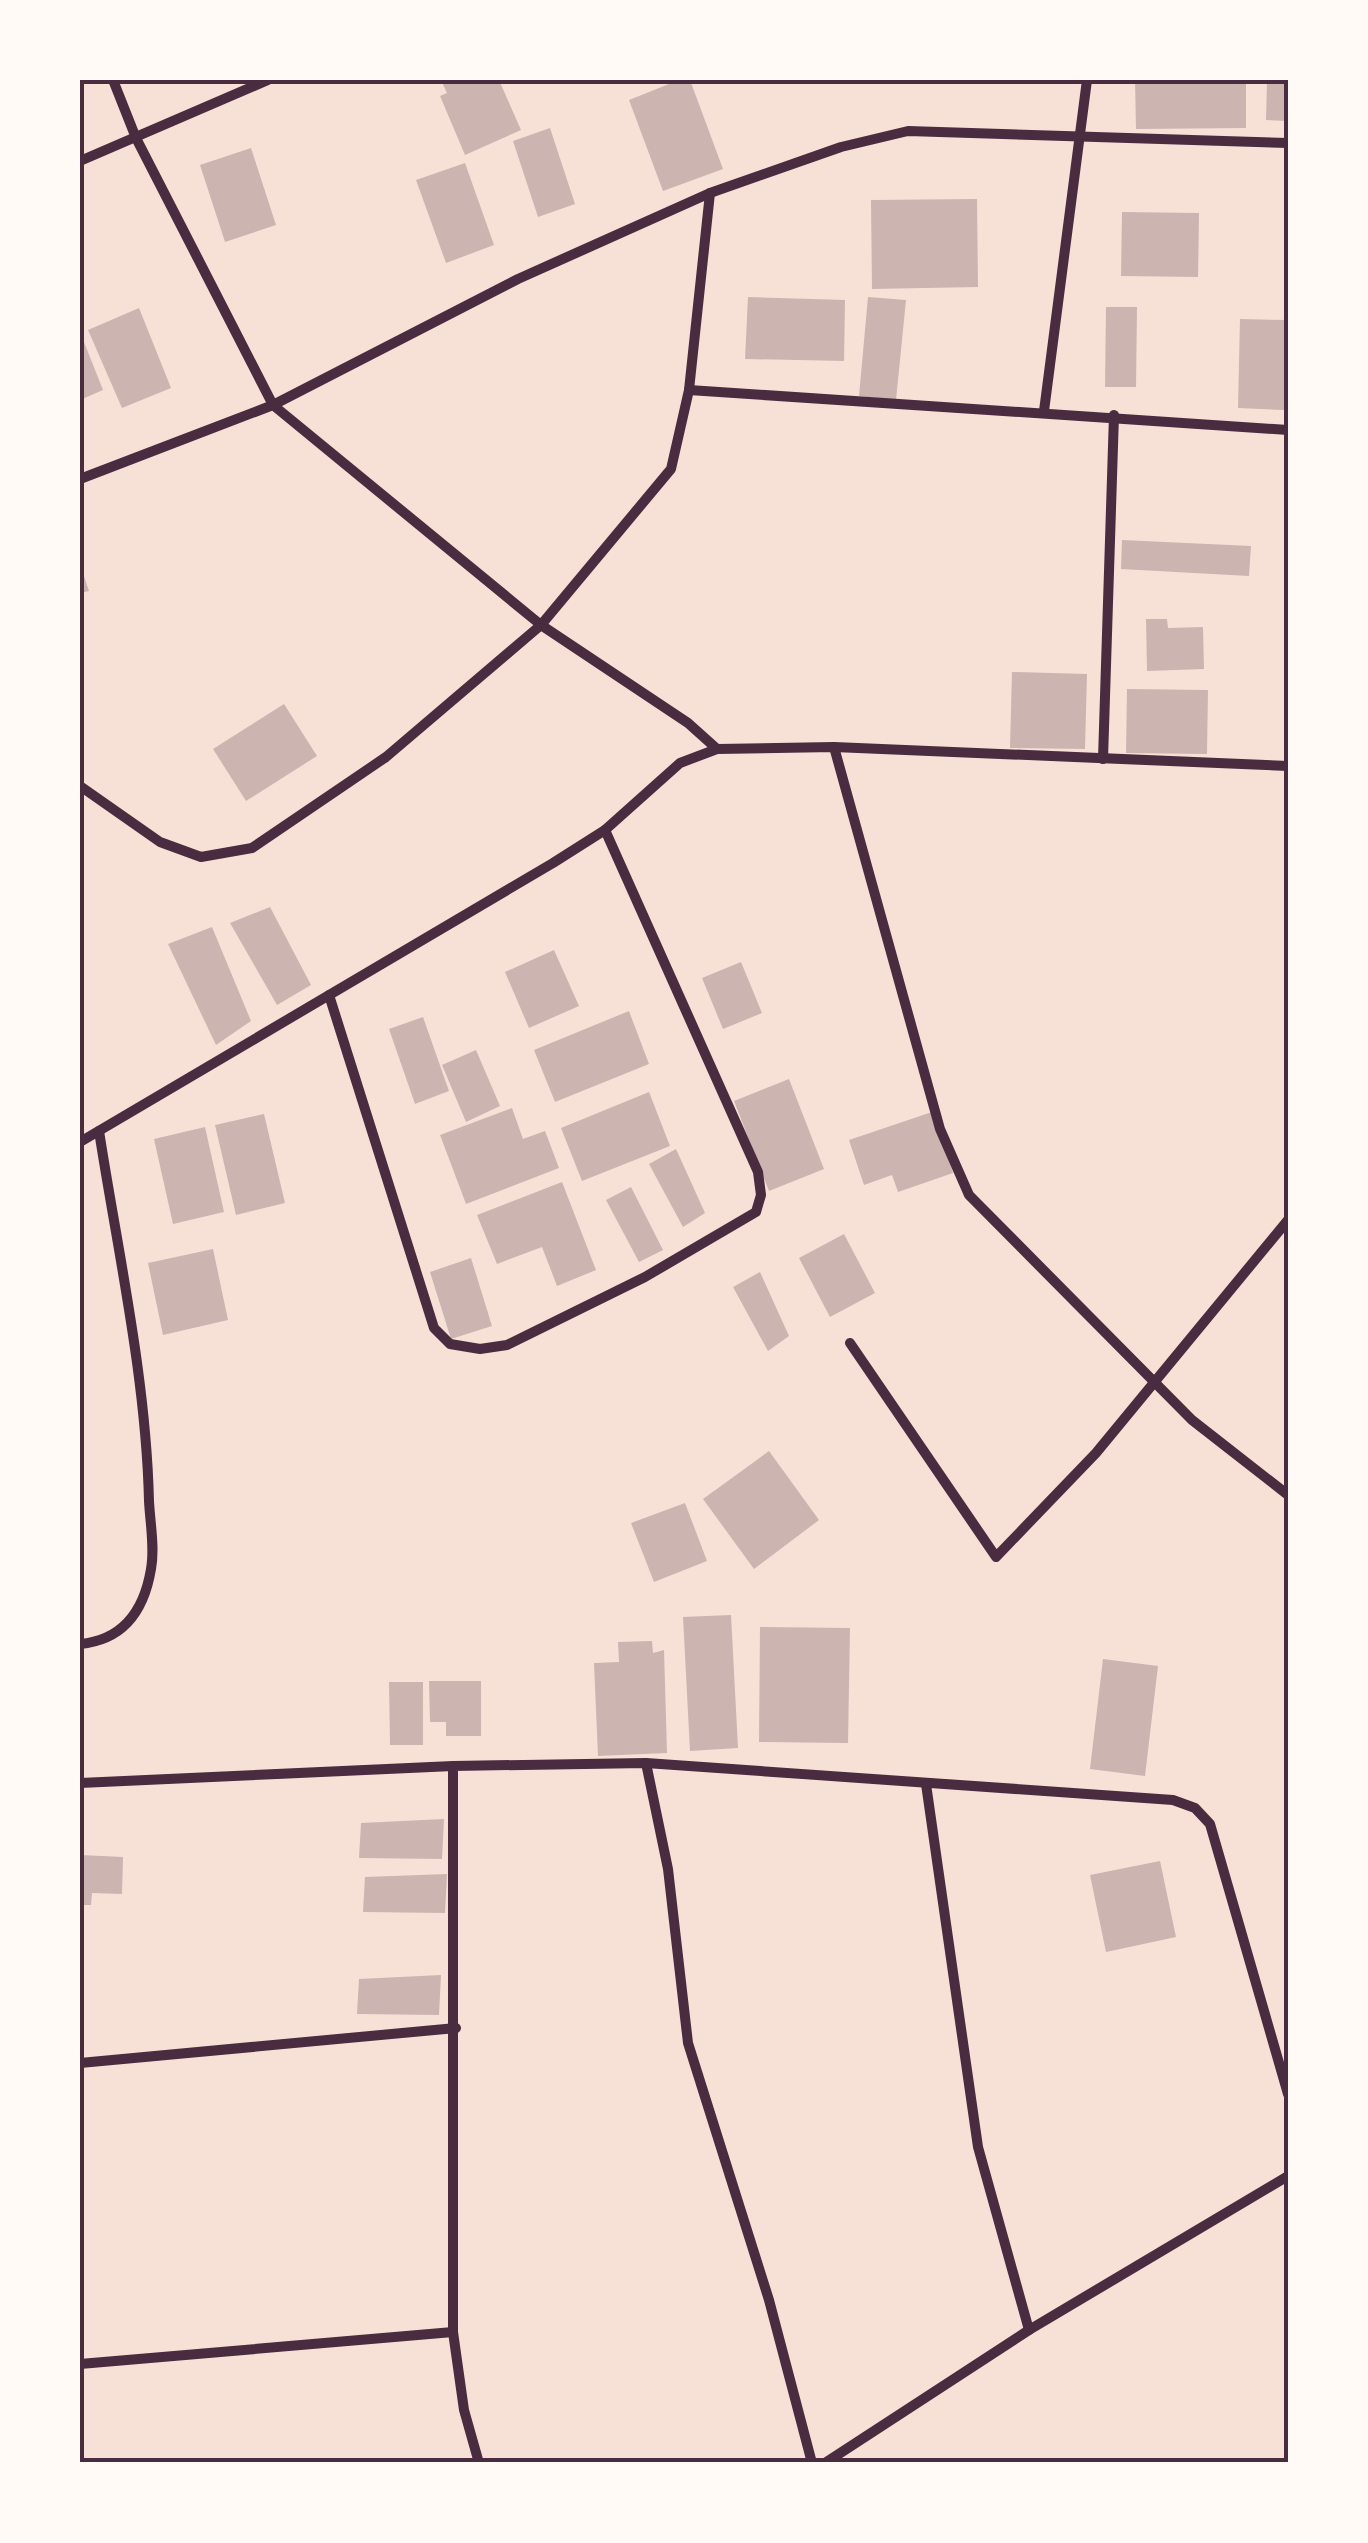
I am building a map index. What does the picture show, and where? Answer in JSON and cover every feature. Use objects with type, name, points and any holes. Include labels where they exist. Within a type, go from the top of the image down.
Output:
[{"type":"street","points":[[113,80],[136,138],[273,406],[541,625],[688,723],[718,749]]},
{"type":"street","points":[[80,161],[268,80]]},
{"type":"street","points":[[1044,410],[1087,80]]},
{"type":"street","points":[[80,479],[273,406],[518,280],[710,192],[841,146],[908,131],[1288,143]]},
{"type":"street","points":[[80,786],[160,842],[201,857],[252,848],[386,758],[541,625],[671,469],[690,390],[710,192]]},
{"type":"street","points":[[690,390],[1044,410],[1288,430]]},
{"type":"street","points":[[1103,758],[1114,415]]},
{"type":"street","points":[[834,748],[940,1129],[970,1194],[1192,1420],[1288,1495]]},
{"type":"street","points":[[80,1142],[605,830],[680,762],[718,749],[834,748],[1288,766]]},
{"type":"street","points":[[329,995],[434,1328],[450,1344],[480,1349],[507,1345],[645,1277],[756,1212],[761,1196],[758,1172],[605,830]]},
{"type":"street","points":[[80,1644],[98,1642],[125,1629],[138,1610],[152,1568],[148,1443],[99,1131]]},
{"type":"street","points":[[850,1343],[996,1557],[1096,1454],[1288,1220]]},
{"type":"street","points":[[646,1763],[668,1869],[688,2043],[769,2300],[812,2463]]},
{"type":"street","points":[[80,1783],[453,1766],[646,1763],[1173,1800],[1196,1808],[1210,1824],[1288,2094]]},
{"type":"street","points":[[453,1766],[453,2332],[464,2410],[479,2463]]},
{"type":"street","points":[[926,1784],[978,2147],[1030,2330]]},
{"type":"street","points":[[80,2063],[456,2028]]},
{"type":"street","points":[[825,2463],[1030,2330],[1288,2176]]},
{"type":"street","points":[[80,2364],[453,2332]]},
{"type":"building","points":[[441,80],[499,80],[521,130],[465,155],[440,96],[447,93]]},
{"type":"building","points":[[679,80],[690,80],[723,169],[663,191],[629,100]]},
{"type":"building","points":[[1135,80],[1246,80],[1246,128],[1136,129]]},
{"type":"building","points":[[1267,80],[1288,80],[1288,121],[1266,120]]},
{"type":"building","points":[[550,128],[575,204],[538,217],[513,141]]},
{"type":"building","points":[[251,148],[276,225],[225,242],[200,165]]},
{"type":"building","points":[[465,163],[494,245],[446,263],[416,180]]},
{"type":"building","points":[[977,199],[978,287],[872,289],[871,200]]},
{"type":"building","points":[[1122,212],[1199,213],[1198,277],[1121,276]]},
{"type":"building","points":[[748,297],[845,300],[844,361],[745,359]]},
{"type":"building","points":[[868,297],[906,300],[896,400],[859,396]]},
{"type":"building","points":[[1106,307],[1137,307],[1136,387],[1105,387]]},
{"type":"building","points":[[139,308],[171,388],[122,408],[88,330]]},
{"type":"building","points":[[1240,319],[1288,320],[1284,410],[1238,408]]},
{"type":"building","points":[[80,332],[103,390],[80,400]]},
{"type":"building","points":[[1122,540],[1251,546],[1249,576],[1121,569]]},
{"type":"building","points":[[80,564],[89,591],[80,593]]},
{"type":"building","points":[[1146,619],[1167,619],[1168,628],[1203,627],[1204,669],[1147,671]]},
{"type":"building","points":[[1012,672],[1087,674],[1085,749],[1010,748]]},
{"type":"building","points":[[1127,689],[1208,690],[1207,754],[1126,753]]},
{"type":"building","points":[[284,704],[317,756],[246,801],[213,749]]},
{"type":"building","points":[[270,907],[311,985],[277,1005],[230,923]]},
{"type":"building","points":[[212,927],[251,1021],[216,1045],[168,944]]},
{"type":"building","points":[[554,950],[579,1006],[529,1028],[505,972]]},
{"type":"building","points":[[741,962],[762,1013],[723,1029],[702,978]]},
{"type":"building","points":[[629,1011],[649,1064],[555,1102],[534,1050]]},
{"type":"building","points":[[423,1017],[449,1091],[415,1104],[389,1029]]},
{"type":"building","points":[[476,1050],[500,1106],[466,1122],[442,1065]]},
{"type":"building","points":[[789,1079],[824,1169],[769,1191],[734,1101]]},
{"type":"building","points":[[649,1092],[670,1146],[582,1181],[561,1128]]},
{"type":"building","points":[[512,1108],[523,1139],[545,1131],[559,1168],[466,1204],[440,1135]]},
{"type":"building","points":[[932,1112],[953,1173],[898,1192],[892,1175],[864,1185],[849,1140]]},
{"type":"building","points":[[264,1114],[285,1203],[236,1215],[215,1125]]},
{"type":"building","points":[[205,1127],[224,1212],[173,1224],[154,1139]]},
{"type":"building","points":[[676,1149],[705,1213],[683,1227],[649,1164]]},
{"type":"building","points":[[562,1182],[596,1270],[557,1286],[542,1247],[497,1264],[477,1215]]},
{"type":"building","points":[[631,1187],[663,1250],[639,1262],[606,1200]]},
{"type":"building","points":[[844,1234],[875,1293],[830,1317],[799,1258]]},
{"type":"building","points":[[213,1249],[228,1320],[163,1335],[148,1263]]},
{"type":"building","points":[[471,1258],[492,1326],[451,1339],[430,1272]]},
{"type":"building","points":[[760,1272],[789,1336],[768,1351],[733,1287]]},
{"type":"building","points":[[769,1451],[819,1520],[754,1569],[703,1499]]},
{"type":"building","points":[[685,1503],[707,1561],[654,1582],[631,1523]]},
{"type":"building","points":[[731,1615],[738,1748],[690,1751],[683,1617]]},
{"type":"building","points":[[760,1627],[850,1628],[848,1743],[759,1742]]},
{"type":"building","points":[[652,1641],[653,1653],[664,1650],[667,1753],[598,1756],[594,1663],[619,1662],[618,1642]]},
{"type":"building","points":[[1103,1659],[1158,1666],[1145,1776],[1090,1769]]},
{"type":"building","points":[[429,1681],[481,1681],[481,1736],[446,1736],[446,1722],[430,1722]]},
{"type":"building","points":[[389,1682],[423,1682],[423,1745],[390,1745]]},
{"type":"building","points":[[444,1819],[442,1859],[359,1858],[361,1823]]},
{"type":"building","points":[[80,1855],[123,1857],[122,1894],[92,1893],[91,1905],[80,1905]]},
{"type":"building","points":[[1160,1861],[1176,1937],[1106,1952],[1090,1875]]},
{"type":"building","points":[[447,1874],[445,1913],[363,1912],[365,1877]]},
{"type":"building","points":[[441,1975],[439,2015],[357,2014],[359,1979]]}]
